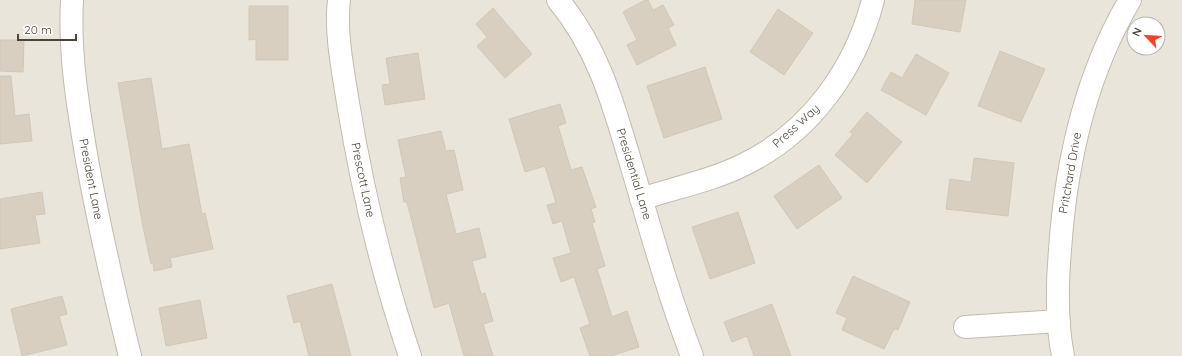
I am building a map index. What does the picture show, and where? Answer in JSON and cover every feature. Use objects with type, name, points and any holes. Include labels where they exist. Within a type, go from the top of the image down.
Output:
[{"type":"street","name":"President Lane","points":[[72,0],[74,72],[82,132],[107,264],[130,356]]},
{"type":"street","name":"Prescott Lane","points":[[339,0],[340,50],[354,137],[384,269],[410,356]]},
{"type":"street","name":"Presidential Lane","points":[[558,0],[578,28],[602,72],[665,278],[692,356]]},
{"type":"street","name":"Press Way","points":[[641,199],[743,165],[763,154],[786,138],[822,103],[839,80],[860,39],[873,0]]},
{"type":"street","name":"Pritchard Drive","points":[[1062,356],[1058,281],[1063,212],[1078,130],[1092,79],[1130,0]]},
{"type":"street","points":[[965,327],[1059,321]]},
{"type":"shaded area","points":[[0,0],[1118,0],[1083,73],[1062,145],[1052,211],[1049,272],[1048,330],[1053,356],[0,356]]},
{"type":"shaded area","points":[[1141,0],[1182,0],[1182,356],[1073,356],[1070,334],[1069,273],[1072,207],[1084,140],[1106,72],[1126,31],[1126,56],[1166,56],[1166,16],[1133,16]]},
{"type":"building","points":[[645,0],[648,0],[653,10],[663,5],[674,25],[668,28],[676,45],[637,65],[627,45],[637,40],[623,12]]},
{"type":"building","points":[[915,0],[966,0],[960,32],[912,24]]},
{"type":"building","points":[[249,6],[288,6],[288,60],[256,60],[256,39],[249,40]]},
{"type":"building","points":[[493,8],[532,54],[505,78],[477,46],[487,37],[476,24]]},
{"type":"building","points":[[778,9],[813,33],[784,75],[750,52]]},
{"type":"building","points":[[0,40],[24,40],[23,72],[0,71]]},
{"type":"building","points":[[1000,51],[1045,69],[1021,122],[978,106]]},
{"type":"building","points":[[418,53],[425,99],[385,105],[382,85],[390,84],[386,58]]},
{"type":"building","points":[[916,54],[949,73],[926,115],[881,90],[891,72],[902,78]]},
{"type":"building","points":[[705,67],[722,119],[664,138],[647,86]]},
{"type":"building","points":[[0,76],[11,76],[15,116],[29,114],[32,141],[0,144]]},
{"type":"building","points":[[151,78],[162,149],[189,144],[202,214],[205,213],[213,249],[170,258],[172,267],[154,271],[153,263],[151,264],[143,227],[118,83]]},
{"type":"building","points":[[560,104],[566,123],[558,126],[571,170],[582,167],[596,207],[591,209],[595,222],[592,223],[605,266],[597,269],[612,317],[627,311],[639,347],[611,356],[590,356],[580,328],[590,324],[574,277],[561,282],[553,258],[571,253],[562,221],[553,224],[547,205],[556,203],[545,166],[525,172],[509,119]]},
{"type":"building","points":[[867,112],[902,142],[867,183],[835,155],[853,134],[850,132]]},
{"type":"building","points":[[441,131],[446,151],[454,150],[463,190],[446,194],[456,234],[479,228],[486,257],[472,261],[481,294],[485,293],[493,321],[483,324],[493,356],[464,356],[449,303],[434,308],[407,202],[404,202],[400,178],[406,177],[398,140]]},
{"type":"building","points":[[974,158],[1014,163],[1008,216],[946,209],[950,179],[971,182]]},
{"type":"building","points":[[819,165],[842,198],[797,229],[774,196]]},
{"type":"building","points":[[42,192],[45,214],[35,215],[40,243],[0,249],[0,199]]},
{"type":"building","points":[[738,212],[755,263],[710,279],[692,227]]},
{"type":"building","points":[[853,276],[910,302],[898,330],[894,329],[884,349],[842,330],[847,318],[836,313]]},
{"type":"building","points":[[332,284],[351,356],[309,356],[300,321],[294,323],[287,296]]},
{"type":"building","points":[[62,296],[67,314],[59,316],[67,345],[22,356],[11,309]]},
{"type":"building","points":[[200,300],[207,338],[166,346],[159,308]]},
{"type":"building","points":[[772,304],[791,356],[754,356],[747,336],[732,342],[724,322]]}]
